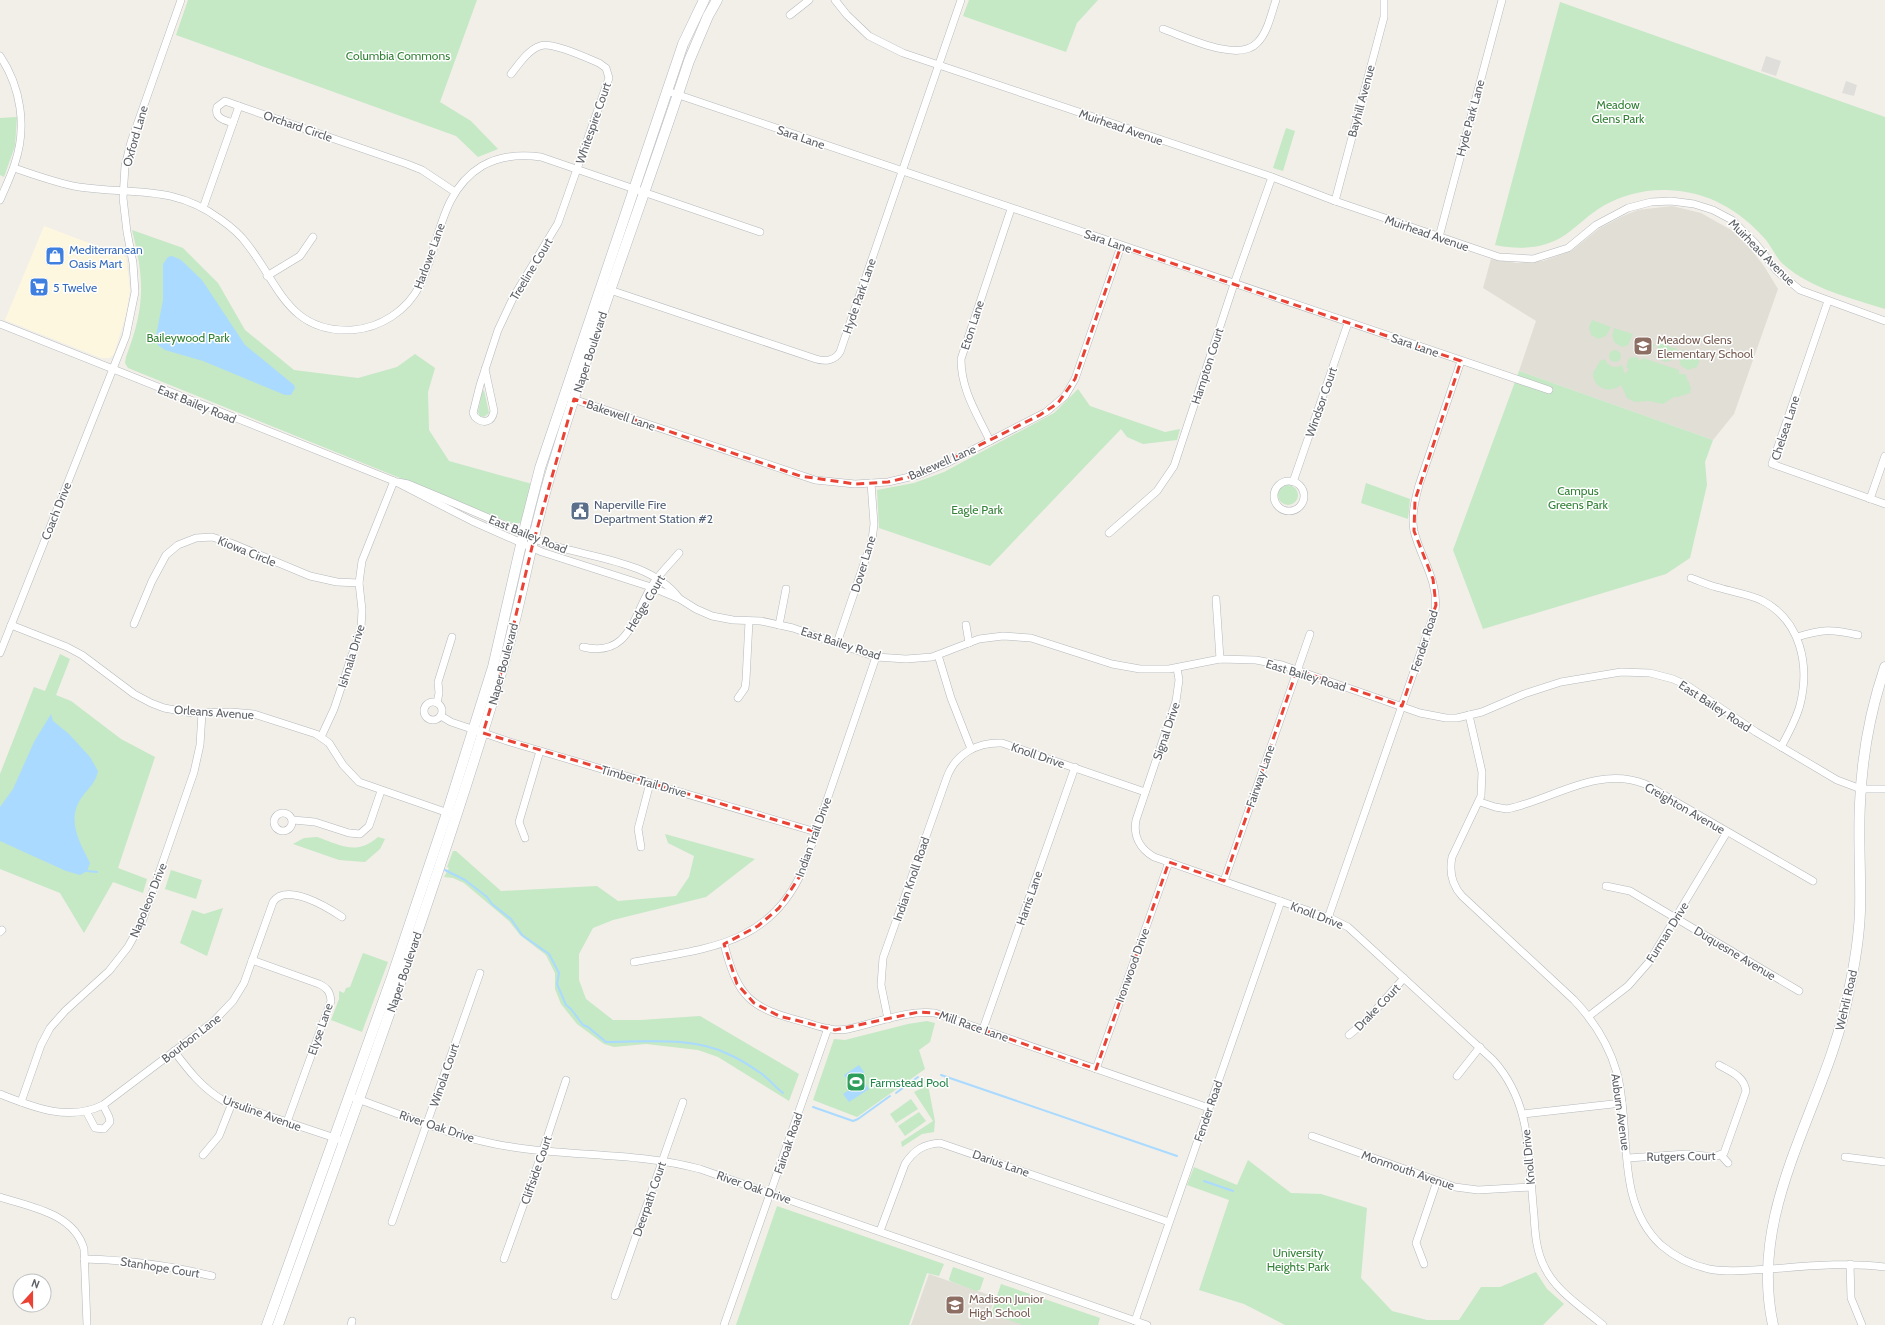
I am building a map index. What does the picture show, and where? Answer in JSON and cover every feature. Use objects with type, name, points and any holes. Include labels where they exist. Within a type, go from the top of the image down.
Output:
[{"type":"main road","name":"Naper Boulevard","points":[[278,1325],[344,1142],[354,1098],[392,977],[451,815],[478,731],[507,653],[541,506],[574,399],[634,189],[686,38],[704,0]]},
{"type":"main road","name":"Naper Boulevard","points":[[478,731],[522,538],[540,468],[564,396],[644,193],[698,39],[717,0]]},
{"type":"main road","name":"Wehrli Road","points":[[1773,1325],[1769,1289],[1769,1250],[1776,1206],[1789,1166],[1835,1046],[1844,1016],[1855,964],[1860,913],[1859,829],[1861,789],[1868,728],[1885,666]]},
{"type":"main road","name":"Naper Boulevard","points":[[267,1325],[334,1138],[354,1098]]},
{"type":"street","name":"Oxford Lane","points":[[114,370],[126,336],[135,292],[133,263],[124,212],[123,190],[125,166],[131,142],[181,0]]},
{"type":"street","points":[[790,15],[809,0]]},
{"type":"street","name":"Muirhead Avenue","points":[[835,0],[859,28],[880,43],[938,65],[1272,177],[1335,201],[1500,257],[1533,259],[1568,248],[1596,225],[1628,208],[1651,202],[1671,201],[1694,204],[1713,210],[1732,220],[1755,243],[1770,263],[1787,280],[1800,290],[1885,321]]},
{"type":"street","name":"Hyde Park Lane","points":[[606,288],[816,359],[831,360],[840,352],[961,0]]},
{"type":"street","points":[[1163,29],[1226,50],[1238,52],[1250,48],[1258,42],[1263,34],[1276,0]]},
{"type":"street","name":"Bayhill Avenue","points":[[1335,201],[1384,17],[1384,0]]},
{"type":"street","name":"Hyde Park Lane","points":[[1439,237],[1502,0]]},
{"type":"street","name":"Whitespire Court","points":[[511,74],[531,51],[544,45],[550,45],[599,63],[606,68],[608,82],[577,169]]},
{"type":"street","points":[[1250,48],[1254,55]]},
{"type":"street","points":[[0,56],[15,85],[20,107],[20,140],[14,168],[0,200]]},
{"type":"street","name":"Sara Lane","points":[[667,91],[1011,209],[1549,390]]},
{"type":"street","name":"Orchard Circle","points":[[233,123],[218,117],[216,113],[217,106],[225,102],[239,106],[407,164],[422,170],[455,192]]},
{"type":"street","points":[[204,208],[239,106]]},
{"type":"street","name":"Harlowe Lane","points":[[14,168],[61,184],[105,190],[166,194],[204,208],[237,233],[254,253],[284,302],[298,314],[314,323],[332,328],[352,330],[379,324],[401,309],[411,299],[420,285],[443,217],[455,192],[478,168],[504,158],[534,156],[577,169],[760,232]]},
{"type":"street","name":"Treeline Court","points":[[485,369],[494,411],[492,418],[483,422],[475,418],[474,413],[485,369],[508,309],[558,223],[577,169]]},
{"type":"street","name":"Hampton Court","points":[[1109,533],[1157,491],[1170,475],[1234,284],[1272,177]]},
{"type":"street","name":"Eton Lane","points":[[990,441],[965,389],[961,374],[962,359],[1011,209]]},
{"type":"street","points":[[267,276],[300,256],[313,237]]},
{"type":"street","name":"Bakewell Lane","points":[[564,396],[800,476],[840,484],[888,482],[922,474],[1046,412],[1058,403],[1070,389],[1080,366],[1121,246]]},
{"type":"street","name":"Chelsea Lane","points":[[1828,301],[1772,464],[1885,504]]},
{"type":"street","name":"Windsor Court","points":[[1294,482],[1348,323]]},
{"type":"street","name":"East Bailey Road","points":[[0,324],[394,481],[452,512],[533,543],[549,555],[651,588],[680,599],[696,609],[712,616],[780,624],[812,633],[876,657],[906,659],[938,655],[989,637],[1018,636],[1049,643],[1123,667],[1140,669],[1177,668],[1220,659],[1256,660],[1297,670],[1402,706],[1430,715],[1446,718],[1482,712],[1524,694],[1561,682],[1621,672],[1658,675],[1688,686],[1782,748],[1837,780],[1861,789],[1885,789]]},
{"type":"street","name":"Fender Road","points":[[1328,918],[1436,605],[1433,579],[1414,531],[1415,500],[1461,361]]},
{"type":"street","name":"Coach Drive","points":[[0,653],[114,370]]},
{"type":"street","points":[[1870,498],[1885,456]]},
{"type":"street","name":"Ishnala Drive","points":[[321,737],[334,709],[361,628],[362,610],[359,583],[362,561],[394,481]]},
{"type":"street","points":[[1284,482],[1294,482],[1298,484],[1303,492],[1302,502],[1294,509],[1285,510],[1277,505],[1274,491],[1284,482]]},
{"type":"street","name":"Dover Lane","points":[[838,643],[872,540],[874,524],[872,483]]},
{"type":"street","name":"Kiowa Circle","points":[[134,624],[152,581],[166,555],[178,545],[196,538],[212,537],[231,543],[310,576],[337,582],[359,583]]},
{"type":"street","name":"East Bailey Road","points":[[533,543],[596,556],[658,578],[672,589],[680,599]]},
{"type":"street","name":"Hedge Court","points":[[583,647],[602,650],[618,643],[633,624],[651,588],[679,553]]},
{"type":"street","points":[[1691,578],[1718,588],[1760,600],[1780,614],[1797,637],[1803,658],[1802,692],[1796,716],[1782,748]]},
{"type":"street","points":[[780,624],[786,589]]},
{"type":"street","points":[[1216,599],[1220,659]]},
{"type":"street","points":[[738,698],[744,688],[746,680],[749,620]]},
{"type":"street","name":"Orleans Avenue","points":[[11,625],[66,647],[82,656],[134,694],[151,703],[177,711],[254,714],[309,731],[321,737],[332,747],[351,775],[359,782],[451,815]]},
{"type":"street","points":[[966,625],[969,643]]},
{"type":"street","points":[[1797,637],[1828,630],[1858,636]]},
{"type":"street","name":"Fairway Lane","points":[[1224,881],[1310,634]]},
{"type":"street","points":[[437,703],[428,704],[425,709],[425,714],[428,718],[434,720],[441,716],[441,708],[437,703],[439,693],[438,682],[452,637]]},
{"type":"street","points":[[938,655],[951,698],[971,749]]},
{"type":"street","name":"Indian Trail Drive","points":[[634,962],[724,944],[758,926],[779,908],[790,895],[800,876],[816,832],[876,657]]},
{"type":"street","name":"Signal Drive","points":[[1145,792],[1176,701],[1179,680],[1177,668]]},
{"type":"street","name":"Napoleon Drive","points":[[21,1102],[41,1045],[50,1028],[65,1010],[109,971],[128,947],[142,922],[194,772],[200,745],[202,713]]},
{"type":"street","name":"Auburn Avenue","points":[[1469,715],[1482,772],[1480,802],[1452,857],[1451,867],[1454,885],[1462,896],[1574,1000],[1589,1016],[1605,1042],[1612,1059],[1620,1087],[1631,1189],[1639,1216],[1648,1232],[1668,1250],[1687,1262],[1710,1269],[1732,1271],[1850,1264],[1885,1267]]},
{"type":"street","name":"Timber Trail Drive","points":[[441,716],[478,731],[540,751],[816,832]]},
{"type":"street","name":"Knoll Drive","points":[[971,749],[983,744],[1002,743],[1145,792],[1136,820],[1137,839],[1148,854],[1328,918],[1348,927],[1404,978],[1480,1048],[1505,1075],[1517,1096],[1523,1114],[1537,1245],[1545,1268],[1560,1288],[1600,1324]]},
{"type":"street","name":"Indian Knoll Road","points":[[888,1019],[881,985],[883,958],[950,769],[959,757],[971,749]]},
{"type":"street","points":[[525,838],[519,822],[540,751]]},
{"type":"street","name":"Harris Lane","points":[[983,1029],[1075,767]]},
{"type":"street","name":"Creighton Avenue","points":[[1480,802],[1507,809],[1602,778],[1623,778],[1645,784],[1813,881]]},
{"type":"street","points":[[641,847],[638,829],[650,783]]},
{"type":"street","points":[[293,820],[315,822],[349,833],[360,834],[369,826],[381,791]]},
{"type":"street","name":"Furman Drive","points":[[1589,1016],[1628,986],[1639,975],[1660,947],[1728,832]]},
{"type":"street","name":"Ironwood Drive","points":[[1096,1069],[1169,862]]},
{"type":"street","name":"Duquesne Avenue","points":[[1606,886],[1630,891],[1799,991]]},
{"type":"street","name":"Bourbon Lane","points":[[0,1094],[51,1112],[86,1111],[103,1105],[213,1022],[233,1001],[244,983],[273,902],[280,894],[287,893],[319,903],[342,917]]},
{"type":"street","name":"Fender Road","points":[[1135,1321],[1281,901]]},
{"type":"street","name":"Mill Race Lane","points":[[724,944],[737,984],[754,1003],[779,1016],[828,1028],[848,1029],[919,1012],[934,1013],[1208,1108]]},
{"type":"street","name":"Elyse Lane","points":[[252,960],[319,984],[327,988],[330,995],[331,1001],[287,1122]]},
{"type":"street","name":"Winola Court","points":[[392,1222],[480,973]]},
{"type":"street","name":"Drake Court","points":[[1349,1035],[1366,1020],[1404,978]]},
{"type":"street","name":"Fairoak Road","points":[[724,1325],[828,1028]]},
{"type":"street","points":[[1457,1076],[1480,1048]]},
{"type":"street","name":"Ursuline Avenue","points":[[174,1051],[204,1088],[224,1101],[344,1142]]},
{"type":"street","name":"Rutgers Court","points":[[1628,1158],[1687,1154],[1714,1157],[1721,1155],[1726,1148],[1746,1091],[1744,1083],[1740,1077],[1719,1065]]},
{"type":"street","name":"Cliffside Court","points":[[504,1259],[544,1150],[566,1080]]},
{"type":"street","name":"River Oak Drive","points":[[354,1098],[427,1124],[492,1144],[544,1150],[632,1156],[663,1160],[700,1168],[1147,1325]]},
{"type":"street","name":"Deerpath Court","points":[[615,1296],[683,1102]]},
{"type":"street","points":[[203,1155],[219,1136],[232,1103]]},
{"type":"street","points":[[1523,1114],[1551,1109],[1622,1103]]},
{"type":"street","points":[[86,1111],[95,1128],[104,1129],[110,1122],[103,1105]]},
{"type":"street","name":"Monmouth Avenue","points":[[1312,1136],[1437,1181],[1478,1190],[1531,1187]]},
{"type":"street","name":"Darius Lane","points":[[880,1231],[905,1164],[910,1156],[920,1148],[930,1144],[940,1143],[1169,1222]]},
{"type":"street","points":[[1721,1155],[1728,1163]]},
{"type":"street","points":[[1845,1157],[1885,1162]]},
{"type":"street","points":[[1424,1264],[1416,1243],[1437,1181]]},
{"type":"street","points":[[0,1197],[54,1216],[68,1224],[80,1238],[84,1259],[87,1325]]},
{"type":"street","name":"Stanhope Court","points":[[84,1259],[140,1261],[179,1267],[212,1276]]},
{"type":"street","points":[[1850,1264],[1851,1298],[1862,1325]]},
{"type":"highlighted area","points":[[1121,246],[1461,361],[1415,500],[1414,531],[1433,579],[1436,605],[1402,706],[1297,670],[1224,881],[1169,862],[1096,1069],[935,1013],[919,1012],[835,1030],[779,1016],[754,1003],[737,984],[724,944],[758,926],[779,908],[800,876],[816,832],[483,733],[507,653],[532,547],[574,399],[800,476],[855,484],[888,482],[922,474],[1040,415],[1058,403],[1075,379]]},
{"type":"shaded area","points":[[1766,56],[1781,61],[1776,76],[1761,71]]},
{"type":"shaded area","points":[[1846,81],[1857,85],[1854,96],[1842,93]]},
{"type":"shaded area","name":"Meadow Glens Elementary School","points":[[1672,206],[1701,213],[1733,231],[1746,243],[1764,266],[1778,289],[1734,414],[1713,440],[1519,371],[1536,321],[1483,288],[1491,259],[1517,263],[1543,261],[1571,251],[1600,228],[1623,216],[1638,210]]},
{"type":"shaded area","points":[[44,226],[126,257],[130,290],[126,314],[114,354],[110,358],[101,358],[5,320]]},
{"type":"shaded area","name":"Madison Junior High School","points":[[929,1274],[995,1297],[990,1312],[1026,1325],[911,1325]]},
{"type":"green space","name":"Columbia Commons","points":[[188,0],[477,0],[440,102],[471,121],[498,149],[478,157],[456,136],[176,35]]},
{"type":"green space","points":[[969,0],[1098,0],[1077,23],[1066,52],[963,16]]},
{"type":"green space","name":"Meadow Glens Park","points":[[1560,2],[1885,117],[1885,309],[1845,297],[1806,280],[1783,264],[1756,229],[1734,211],[1709,198],[1682,191],[1650,191],[1634,194],[1610,202],[1588,216],[1565,235],[1557,240],[1540,246],[1513,248],[1495,245]]},
{"type":"green space","points":[[17,117],[15,146],[4,177],[0,175],[0,118]]},
{"type":"green space","points":[[1286,128],[1295,131],[1283,171],[1273,168]]},
{"type":"green space","name":"Baileywood Park","points":[[132,230],[183,248],[218,283],[245,330],[294,370],[358,378],[397,367],[415,354],[435,368],[428,392],[429,430],[449,461],[532,484],[523,519],[520,523],[511,523],[128,368],[125,363],[126,357],[137,323],[141,294],[139,264]]},
{"type":"green space","points":[[1592,320],[1611,327],[1606,336],[1598,339],[1591,335],[1589,327]]},
{"type":"green space","points":[[1614,328],[1633,334],[1628,345],[1622,347],[1615,343],[1612,336]]},
{"type":"green space","points":[[1635,338],[1655,345],[1651,351],[1645,354],[1637,351],[1634,346]]},
{"type":"green space","points":[[1659,343],[1677,349],[1673,360],[1665,362],[1658,357],[1657,349]]},
{"type":"green space","points":[[1613,350],[1617,350],[1621,356],[1617,362],[1613,362],[1609,358],[1609,354]]},
{"type":"green space","points":[[1681,350],[1701,357],[1697,367],[1688,370],[1681,366],[1679,358]]},
{"type":"green space","points":[[1629,358],[1638,358],[1639,361],[1643,358],[1679,370],[1679,374],[1685,374],[1691,388],[1690,393],[1674,397],[1663,404],[1648,401],[1635,402],[1627,398],[1621,385],[1617,388],[1607,389],[1596,383],[1593,373],[1600,361],[1605,359],[1608,364],[1615,367],[1622,365],[1625,374],[1629,369],[1626,368]]},
{"type":"green space","name":"Campus Greens Park","points":[[1519,371],[1713,440],[1705,462],[1707,485],[1690,558],[1666,574],[1483,629],[1453,550]]},
{"type":"green space","name":"Eagle Park","points":[[1078,389],[1090,406],[1165,432],[1180,429],[1177,440],[1143,444],[1127,437],[1121,429],[990,566],[879,528],[877,490],[914,483],[944,472],[1054,413]]},
{"type":"green space","points":[[484,390],[489,413],[484,417],[480,416],[478,412],[482,392]]},
{"type":"green space","points":[[1366,483],[1410,499],[1408,519],[1361,503]]},
{"type":"green space","points":[[1288,485],[1295,488],[1298,495],[1295,502],[1288,505],[1281,502],[1278,495],[1281,488]]},
{"type":"green space","points":[[60,654],[70,659],[56,695],[71,701],[121,739],[155,757],[118,868],[147,879],[143,893],[113,882],[84,933],[60,893],[0,869],[0,774],[34,687],[45,691]]},
{"type":"green space","points":[[665,834],[755,859],[706,897],[613,920],[593,928],[579,954],[579,980],[586,999],[613,1020],[641,1020],[700,1016],[799,1074],[789,1101],[718,1057],[698,1050],[646,1044],[614,1047],[604,1044],[577,1024],[561,1004],[555,989],[555,973],[546,955],[520,935],[509,921],[464,883],[453,878],[444,877],[449,868],[447,867],[453,851],[456,851],[501,891],[597,886],[618,901],[676,896],[689,877],[694,856],[668,843]]},
{"type":"green space","points":[[317,837],[348,847],[363,846],[378,837],[385,839],[380,849],[365,862],[339,860],[293,844],[304,838]]},
{"type":"green space","points":[[171,870],[202,880],[196,899],[165,889]]},
{"type":"green space","points":[[223,908],[207,956],[180,943],[192,910],[204,914]]},
{"type":"green space","points":[[363,953],[388,962],[362,1032],[331,1020],[339,999],[339,991],[344,993],[346,988],[350,987]]},
{"type":"green space","points":[[927,1021],[935,1023],[930,1042],[919,1050],[925,1069],[857,1117],[813,1100],[834,1039],[845,1040],[908,1024]]},
{"type":"green space","points":[[928,1085],[935,1121],[934,1132],[922,1134],[902,1147],[901,1142],[933,1121],[914,1092]]},
{"type":"green space","points":[[911,1099],[918,1109],[896,1123],[890,1114]]},
{"type":"green space","points":[[919,1112],[926,1121],[905,1136],[898,1126]]},
{"type":"green space","name":"University Heights Park","points":[[1248,1160],[1291,1193],[1321,1194],[1367,1208],[1361,1278],[1392,1311],[1427,1320],[1459,1320],[1481,1287],[1500,1287],[1536,1272],[1547,1289],[1564,1304],[1543,1325],[1285,1325],[1244,1304],[1199,1290],[1229,1200],[1187,1185],[1194,1167],[1237,1185]]},
{"type":"green space","points":[[777,1206],[944,1264],[939,1276],[927,1273],[909,1325],[736,1325]]},
{"type":"green space","points":[[953,1267],[984,1278],[980,1290],[976,1291],[950,1281],[949,1279]]},
{"type":"green space","points":[[1001,1284],[1100,1318],[1098,1325],[1023,1325],[991,1314]]},
{"type":"water","points":[[172,256],[181,260],[202,280],[245,345],[294,385],[295,388],[291,395],[285,395],[203,361],[165,350],[158,345],[156,336],[163,300],[163,264],[168,257]]},
{"type":"water","points":[[51,714],[53,721],[69,734],[90,757],[98,771],[94,782],[77,805],[75,814],[78,838],[90,863],[87,871],[80,875],[66,871],[0,841],[0,807],[13,789],[34,742]]},
{"type":"water","name":"Farmstead Pool","points":[[859,1065],[864,1072],[860,1075],[869,1089],[849,1102],[843,1094],[852,1088],[844,1075]]},
{"type":"waterway","points":[[445,870],[465,880],[487,897],[492,904],[511,919],[522,935],[549,954],[559,973],[557,984],[566,1005],[571,1009],[583,1025],[588,1027],[606,1042],[668,1041],[684,1042],[714,1048],[750,1066],[765,1076],[783,1093]]},
{"type":"waterway","points":[[87,871],[97,872]]},
{"type":"waterway","points":[[941,1075],[1177,1156]]},
{"type":"waterway","points":[[896,1093],[918,1077]]},
{"type":"waterway","points":[[813,1107],[853,1121],[890,1096]]},
{"type":"waterway","points":[[1204,1181],[1233,1191]]},
{"type":"place","name":"Mediterranean Oasis Mart","points":[[55,256]]},
{"type":"place","name":"5 Twelve","points":[[39,287]]},
{"type":"place","name":"Meadow Glens Elementary School","points":[[1643,346]]},
{"type":"place","name":"Naperville Fire Department Station #2","points":[[580,511]]},
{"type":"place","name":"Farmstead Pool","points":[[856,1082]]},
{"type":"place","name":"Madison Junior High School","points":[[955,1305]]}]
